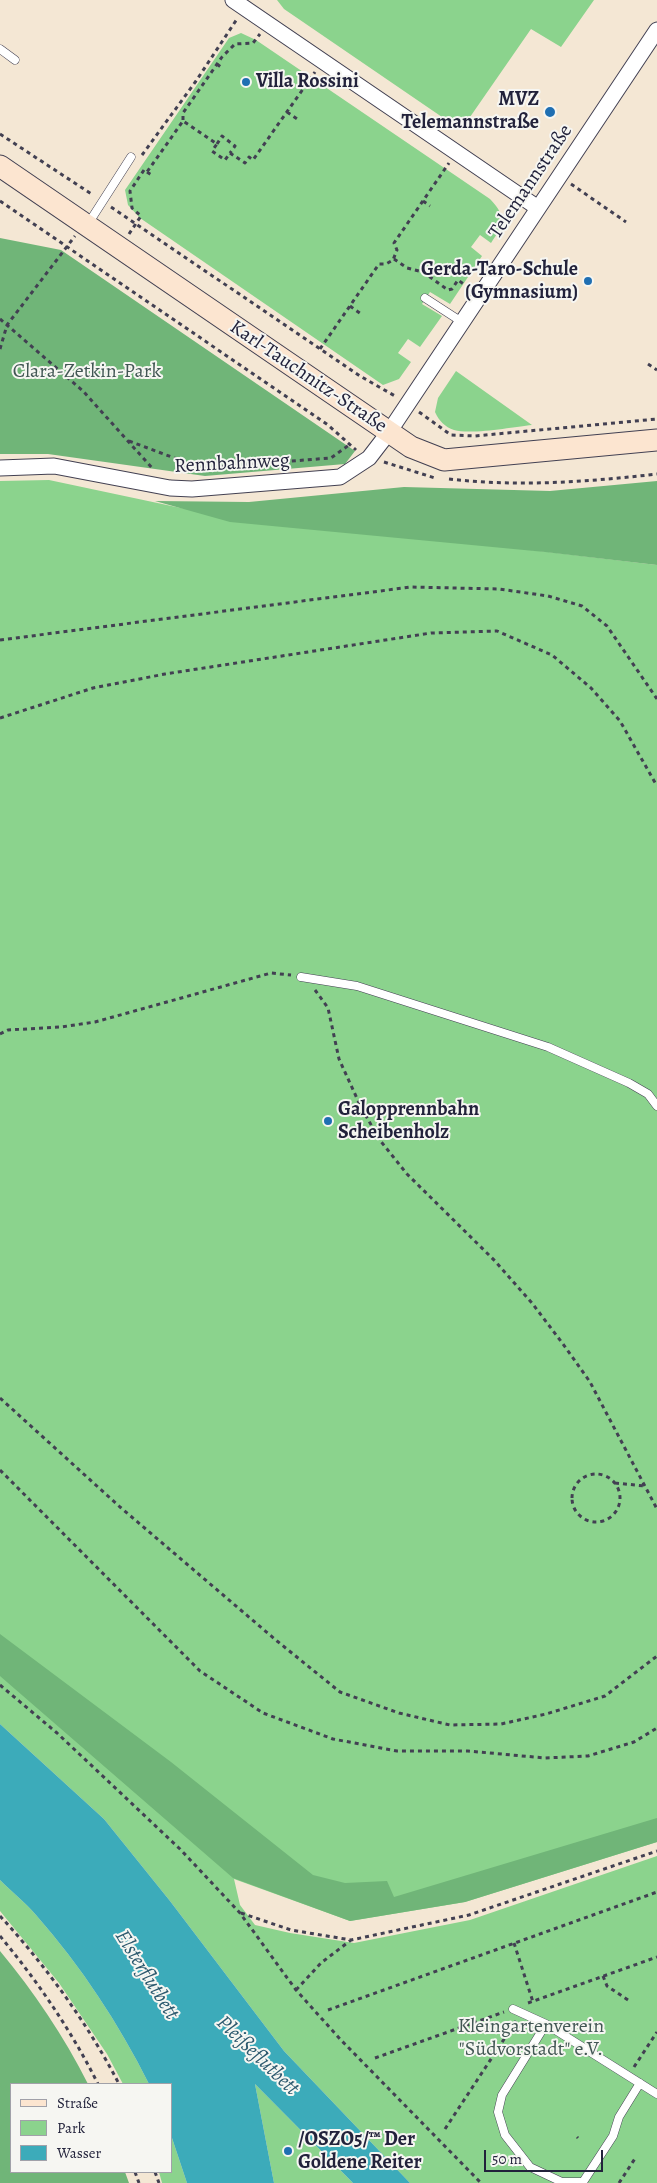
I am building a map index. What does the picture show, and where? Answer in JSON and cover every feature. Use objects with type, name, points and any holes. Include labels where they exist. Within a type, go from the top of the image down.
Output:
[{"type":"main road","name":"Karl-Tauchnitz-Straße","points":[[0,166],[424,454],[444,460],[657,440]]},
{"type":"street","points":[[239,4],[538,208]]},
{"type":"street","name":"Telemannstraße","points":[[389,432],[657,30]]},
{"type":"street","name":"Rennbahnweg","points":[[0,468],[54,466],[170,488],[192,489],[340,477],[369,458],[389,432]]},
{"type":"lane","points":[[0,49],[15,60]]},
{"type":"lane","points":[[85,224],[102,202],[131,157]]},
{"type":"lane","points":[[425,298],[462,322]]},
{"type":"lane","points":[[301,977],[357,986],[548,1047],[628,1083],[648,1094],[657,1106]]},
{"type":"lane","points":[[513,2008],[546,2024],[657,2094]]},
{"type":"lane","points":[[546,2024],[502,2094],[498,2112],[505,2135],[530,2167],[562,2182],[584,2182],[614,2136],[619,2117],[640,2083]]},
{"type":"path","points":[[141,156],[196,81],[239,4]]},
{"type":"path","points":[[147,172],[183,120],[183,113],[217,64],[235,44],[253,43],[267,23]]},
{"type":"path","points":[[230,153],[245,163],[249,157],[253,160],[322,61]]},
{"type":"path","points":[[217,64],[222,68]]},
{"type":"path","points":[[287,112],[300,121]]},
{"type":"path","points":[[183,120],[217,144]]},
{"type":"path","points":[[0,134],[102,202]]},
{"type":"path","points":[[222,136],[236,146],[230,153],[225,160],[212,151],[222,136]]},
{"type":"path","points":[[320,349],[379,264],[390,263],[394,259],[397,250],[394,243],[456,152]]},
{"type":"path","points":[[120,248],[141,216],[132,208],[130,191],[144,170],[153,176]]},
{"type":"path","points":[[581,192],[626,222]]},
{"type":"path","points":[[113,199],[109,206],[360,376],[408,403],[451,435],[475,436],[657,419]]},
{"type":"path","points":[[423,201],[430,206]]},
{"type":"path","points":[[0,349],[7,325],[85,224]]},
{"type":"path","points":[[394,259],[408,268],[423,272],[448,290],[452,289],[458,280],[480,296]]},
{"type":"path","points":[[350,306],[361,314]]},
{"type":"path","points":[[0,319],[83,391],[170,488]]},
{"type":"path","points":[[0,326],[7,325]]},
{"type":"path","points":[[648,364],[657,370]]},
{"type":"path","points":[[127,440],[201,468],[331,458],[349,446]]},
{"type":"path","points":[[0,640],[411,587],[499,589],[548,596],[582,606],[606,626],[657,699]]},
{"type":"path","points":[[0,718],[93,688],[165,674],[431,633],[497,632],[552,655],[591,688],[620,721],[657,786]]},
{"type":"path","points":[[0,1034],[8,1030],[61,1027],[95,1022],[270,973],[301,977],[313,987],[328,1008],[339,1059],[360,1105],[379,1139],[407,1174],[495,1261],[532,1303],[590,1382],[657,1508]]},
{"type":"path","points":[[0,1398],[120,1507],[276,1641],[340,1692],[399,1713],[450,1724],[501,1724],[546,1714],[605,1696],[657,1656]]},
{"type":"path","points":[[0,1470],[200,1671],[262,1713],[333,1740],[397,1751],[468,1752],[545,1758],[588,1756],[634,1742],[657,1728]]},
{"type":"path","points":[[615,1483],[619,1490],[619,1506],[609,1518],[602,1521],[586,1520],[575,1509],[572,1493],[580,1480],[587,1476],[602,1475],[615,1483],[645,1486]]},
{"type":"path","points":[[0,1685],[113,1785],[180,1849],[240,1913],[296,1990],[340,2039],[481,2183]]},
{"type":"path","points":[[240,1913],[291,1930],[351,1940],[469,1915],[657,1851]]},
{"type":"path","points":[[328,2010],[657,1892]]},
{"type":"path","points":[[0,1916],[56,1985],[104,2056],[118,2083]]},
{"type":"path","points":[[0,1936],[36,1980],[80,2048],[98,2083]]},
{"type":"path","points":[[296,1990],[321,1963],[351,1940]]},
{"type":"path","points":[[445,2129],[521,2012],[534,2001],[514,1943]]},
{"type":"path","points":[[603,1976],[607,1986],[628,2000]]},
{"type":"path","points":[[628,2076],[657,2032]]},
{"type":"path","points":[[619,2183],[636,2157]]},
{"type":"green space","points":[[277,0],[594,0],[561,47],[531,29],[461,130],[284,9]]},
{"type":"green space","points":[[241,33],[256,40],[490,199],[499,211],[502,221],[499,231],[491,243],[480,235],[471,247],[482,256],[450,304],[430,292],[422,304],[442,316],[420,347],[408,339],[398,353],[411,362],[399,379],[383,385],[140,218],[128,205],[125,190],[229,38]]},
{"type":"green space","name":"Clara-Zetkin-Park","points":[[0,238],[61,250],[355,451],[345,464],[205,476],[48,454],[0,454]]},
{"type":"green space","points":[[456,371],[532,425],[471,432],[454,430],[445,425],[440,421],[435,412],[438,398]]},
{"type":"green space","name":"Galopprennbahn Scheibenholz","points":[[49,480],[181,508],[657,565],[657,1842],[465,1902],[350,1921],[234,1879],[240,1905],[255,1925],[290,1933],[354,1943],[470,1920],[657,1856],[657,2183],[410,2183],[284,2051],[170,1901],[104,1819],[0,1724],[0,481]]},
{"type":"green space","points":[[657,481],[657,565],[545,552],[230,522],[155,501],[249,502],[404,487],[550,491]]},
{"type":"green space","points":[[0,1634],[171,1762],[313,1875],[345,1883],[387,1881],[394,1897],[657,1818],[657,1842],[465,1902],[350,1921],[233,1878],[0,1676]]},
{"type":"green space","points":[[0,1880],[53,1934],[84,1975],[125,2039],[148,2083],[122,2083],[107,2054],[59,1983],[0,1911]]},
{"type":"green space","points":[[0,1951],[48,2015],[87,2083],[10,2083],[10,2173],[125,2173],[129,2183],[0,2183]]},
{"type":"green space","points":[[255,2084],[351,2181],[353,2183],[274,2183]]},
{"type":"green space","points":[[172,2138],[187,2183],[162,2183],[159,2173],[172,2173]]},
{"type":"water","points":[[0,1724],[104,1819],[170,1901],[284,2051],[410,2183],[353,2183],[255,2084],[274,2183],[187,2183],[172,2138],[172,2083],[148,2083],[125,2039],[84,1975],[53,1934],[0,1880]]},
{"type":"place","name":"Villa Rossini","points":[[246,82]]},
{"type":"place","name":"MVZ Telemannstraße","points":[[550,112]]},
{"type":"place","name":"Gerda-Taro-Schule (Gymnasium)","points":[[588,281]]},
{"type":"place","name":"Galopprennbahn Scheibenholz","points":[[328,1121]]},
{"type":"place","name":"/OSZO5/™ Der Goldene Reiter","points":[[288,2151]]},
{"type":"water label","name":"Elsterflutbett","points":[[146,1975]]},
{"type":"water label","name":"Pleißeflutbett","points":[[257,2056]]},
{"type":"park label","name":"Kleingartenverein \"Südvorstadt\" e.V.","points":[[531,2038]]}]
